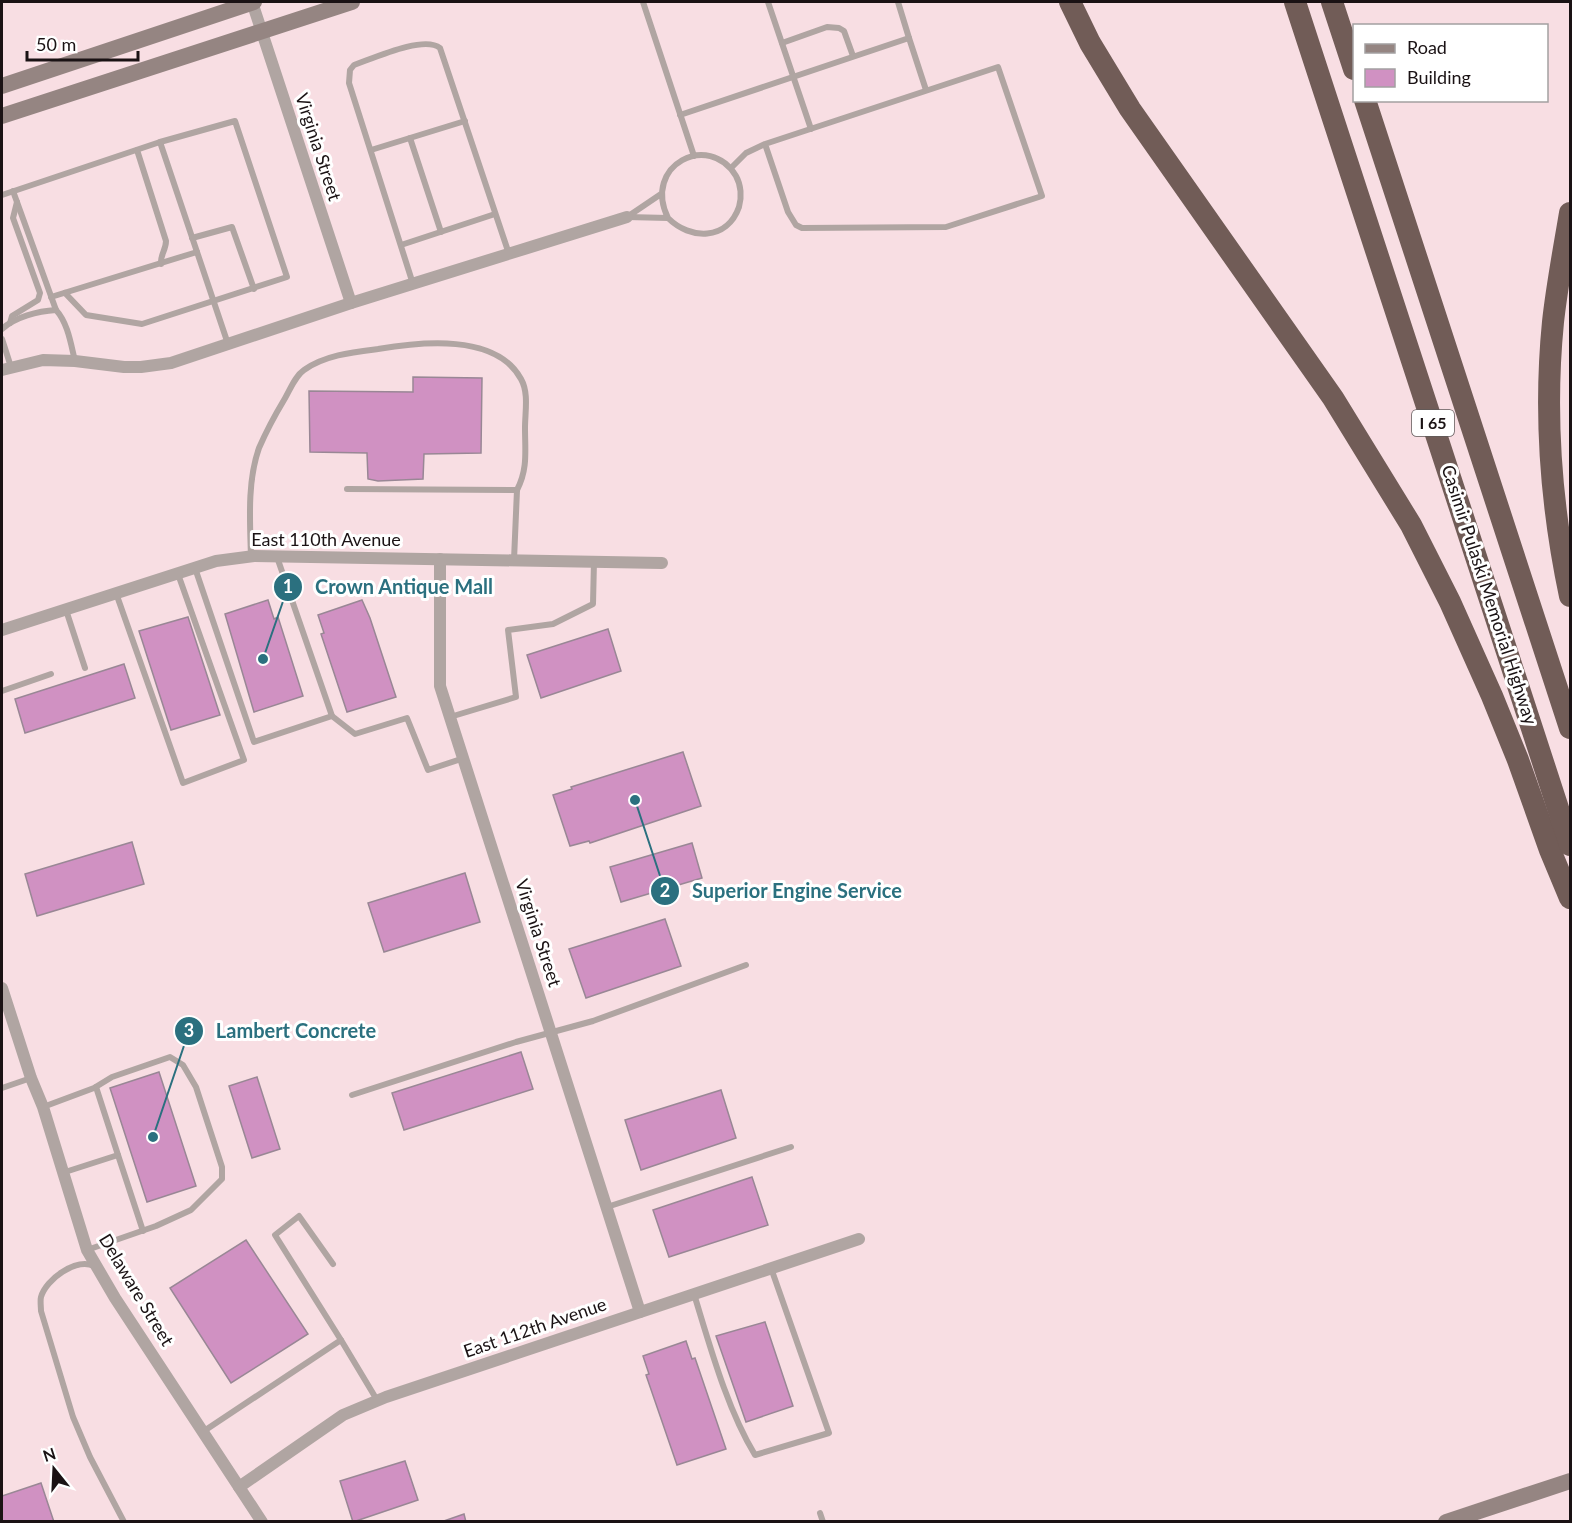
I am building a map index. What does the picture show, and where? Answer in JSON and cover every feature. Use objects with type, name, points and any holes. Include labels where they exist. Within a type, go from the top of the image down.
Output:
[{"type":"highway","points":[[1070,2],[1090,44],[1130,109],[1333,398],[1411,525],[1450,602],[1492,696],[1570,898]]},
{"type":"highway","name":"Casimir Pulaski Memorial Highway","points":[[1295,2],[1570,845]]},
{"type":"highway","points":[[1332,2],[1353,66]]},
{"type":"highway","name":"Casimir Pulaski Memorial Highway","points":[[1366,102],[1570,728]]},
{"type":"highway","points":[[1570,213],[1555,305],[1549,402],[1556,514],[1570,596]]},
{"type":"main road","points":[[2,86],[253,2]]},
{"type":"main road","points":[[2,116],[352,2]]},
{"type":"main road","points":[[1446,1521],[1570,1481]]},
{"type":"street","name":"Virginia Street","points":[[253,2],[351,303]]},
{"type":"street","points":[[6,369],[43,360],[124,367],[157,365],[627,217]]},
{"type":"street","name":"East 110th Avenue","points":[[2,630],[216,561],[251,557],[662,563]]},
{"type":"street","name":"Virginia Street","points":[[440,559],[440,686],[640,1312]]},
{"type":"street","name":"Delaware Street","points":[[2,988],[31,1078],[43,1107],[87,1250],[262,1521]]},
{"type":"street","name":"East 112th Avenue","points":[[239,1487],[343,1415],[377,1400],[859,1239]]},
{"type":"lane","points":[[643,2],[694,156]]},
{"type":"lane","points":[[768,2],[811,129]]},
{"type":"lane","points":[[898,2],[926,90]]},
{"type":"lane","points":[[782,43],[827,27],[834,27],[843,32],[853,56]]},
{"type":"lane","points":[[680,115],[909,38]]},
{"type":"lane","points":[[413,284],[349,83],[350,70],[354,65],[418,44],[435,44],[440,48],[508,254]]},
{"type":"lane","points":[[731,168],[746,153],[765,144],[998,67],[1042,196],[946,227],[802,228],[796,225],[788,212],[765,144]]},
{"type":"lane","points":[[2,195],[160,142],[236,121],[287,277],[142,324],[86,315],[65,293]]},
{"type":"lane","points":[[371,150],[465,121]]},
{"type":"lane","points":[[410,138],[441,232]]},
{"type":"lane","points":[[160,142],[228,344]]},
{"type":"lane","points":[[137,150],[166,241],[166,249],[160,257],[160,264]]},
{"type":"lane","points":[[707,155],[731,168],[738,179],[741,192],[739,206],[734,217],[725,226],[707,233],[689,233],[677,227],[668,218],[661,194],[664,180],[681,160],[707,155]]},
{"type":"lane","points":[[13,191],[51,297],[66,329],[75,361]]},
{"type":"lane","points":[[627,217],[661,194]]},
{"type":"lane","points":[[10,323],[12,316],[38,300],[40,293],[14,218],[17,202]]},
{"type":"lane","points":[[401,245],[495,214]]},
{"type":"lane","points":[[627,217],[668,218]]},
{"type":"lane","points":[[192,238],[232,226],[254,289]]},
{"type":"lane","points":[[51,297],[197,252]]},
{"type":"lane","points":[[2,329],[24,317],[56,310]]},
{"type":"lane","points":[[2,339],[6,369]]},
{"type":"lane","points":[[251,557],[250,513],[253,479],[259,450],[275,416],[303,370],[341,354],[422,342],[461,344],[489,352],[504,360],[521,379],[526,393],[525,476],[517,490],[514,560]]},
{"type":"lane","points":[[347,489],[517,490]]},
{"type":"lane","points":[[277,557],[332,716],[355,734],[407,718],[428,770],[464,758]]},
{"type":"lane","points":[[450,717],[516,697],[508,630],[553,624],[593,604],[594,561]]},
{"type":"lane","points":[[195,568],[254,742],[332,716]]},
{"type":"lane","points":[[116,593],[183,783],[244,760],[178,573]]},
{"type":"lane","points":[[66,610],[85,669]]},
{"type":"lane","points":[[2,691],[51,674]]},
{"type":"lane","points":[[218,685],[233,681]]},
{"type":"lane","points":[[352,1095],[551,1032],[593,1021],[747,965]]},
{"type":"lane","points":[[43,1107],[96,1087],[111,1077],[170,1057],[183,1065],[195,1087],[219,1155],[222,1179],[191,1210],[143,1231],[87,1250]]},
{"type":"lane","points":[[2,1088],[31,1078]]},
{"type":"lane","points":[[96,1087],[143,1231]]},
{"type":"lane","points":[[607,1207],[791,1147]]},
{"type":"lane","points":[[62,1173],[118,1155]]},
{"type":"lane","points":[[333,1264],[299,1216],[275,1235],[377,1400]]},
{"type":"lane","points":[[97,1268],[89,1264],[76,1265],[55,1277],[41,1297],[41,1311],[73,1417],[90,1457],[124,1521]]},
{"type":"lane","points":[[694,1294],[714,1358],[744,1437],[754,1455],[829,1433],[771,1268]]},
{"type":"lane","points":[[204,1431],[341,1340]]},
{"type":"lane","points":[[820,1513],[823,1521]]},
{"type":"building","points":[[413,377],[482,378],[481,453],[424,454],[423,479],[378,481],[368,479],[367,453],[310,452],[309,391],[413,392]]},
{"type":"building","points":[[268,600],[274,619],[278,617],[303,696],[254,712],[225,614]]},
{"type":"building","points":[[362,600],[396,697],[347,712],[321,634],[324,633],[318,615]]},
{"type":"building","points":[[188,617],[220,715],[171,730],[139,631]]},
{"type":"building","points":[[608,629],[621,671],[541,698],[527,655]]},
{"type":"building","points":[[124,664],[135,698],[25,733],[15,699]]},
{"type":"building","points":[[683,752],[701,806],[590,843],[589,841],[570,846],[553,795],[572,789],[571,787]]},
{"type":"building","points":[[132,842],[144,884],[37,916],[25,874]]},
{"type":"building","points":[[692,843],[702,878],[621,902],[610,867]]},
{"type":"building","points":[[465,873],[480,922],[384,952],[368,903]]},
{"type":"building","points":[[665,919],[681,966],[586,998],[569,949]]},
{"type":"building","points":[[521,1052],[533,1089],[404,1130],[392,1093]]},
{"type":"building","points":[[159,1072],[196,1186],[147,1202],[110,1088]]},
{"type":"building","points":[[257,1077],[280,1149],[252,1158],[229,1086]]},
{"type":"building","points":[[721,1090],[736,1138],[641,1170],[625,1120]]},
{"type":"building","points":[[752,1177],[768,1225],[669,1257],[653,1210]]},
{"type":"building","points":[[246,1240],[308,1334],[231,1383],[170,1288]]},
{"type":"building","points":[[765,1322],[793,1406],[746,1422],[716,1336]]},
{"type":"building","points":[[686,1341],[692,1359],[695,1358],[726,1449],[677,1465],[646,1375],[649,1374],[643,1356]]},
{"type":"building","points":[[405,1461],[418,1500],[353,1522],[340,1481]]},
{"type":"building","points":[[41,1483],[54,1522],[2,1522],[2,1496]]},
{"type":"building","points":[[464,1514],[466,1522],[441,1522]]},
{"type":"place","name":"Crown Antique Mall","points":[[263,659]]},
{"type":"place","name":"Superior Engine Service","points":[[635,800]]},
{"type":"place","name":"Lambert Concrete","points":[[153,1137]]}]
